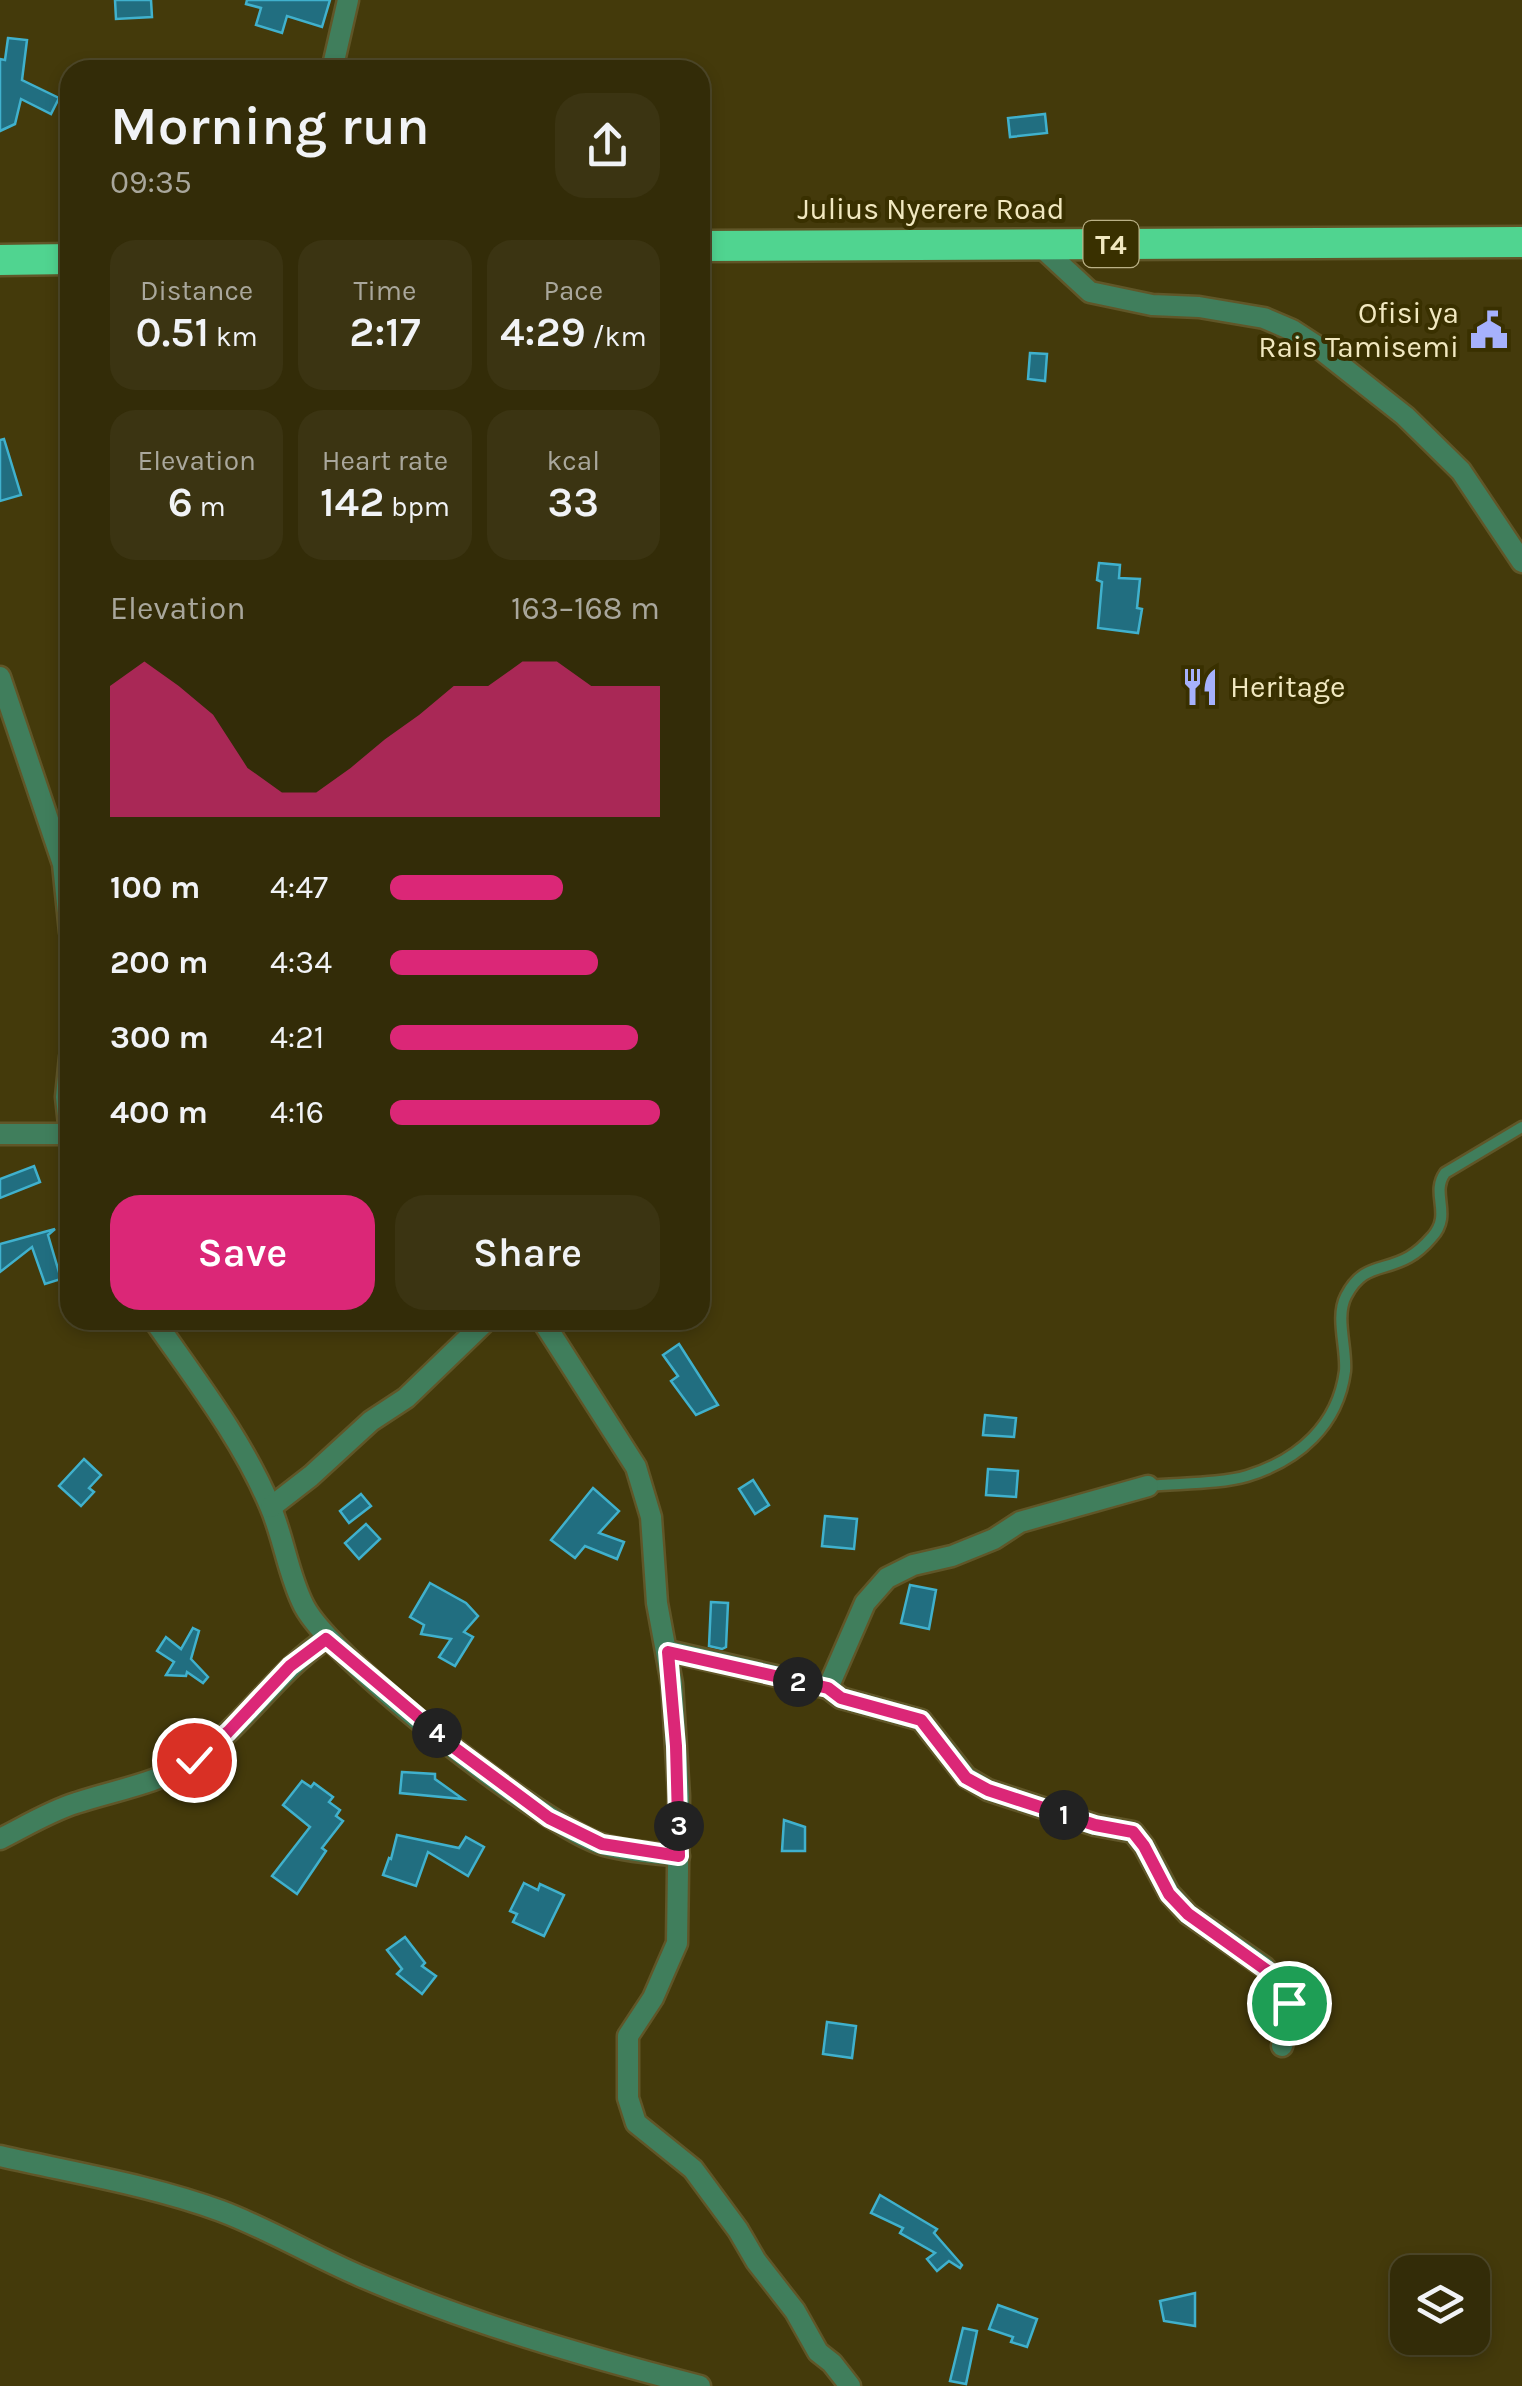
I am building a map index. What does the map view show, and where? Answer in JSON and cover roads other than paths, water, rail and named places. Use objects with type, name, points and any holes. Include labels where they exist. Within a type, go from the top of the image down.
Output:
[{"type":"highway","name":"Julius Nyerere Road","points":[[710,246],[1522,242]]},
{"type":"highway","points":[[0,260],[60,259]]},
{"type":"street","points":[[334,60],[348,0]]},
{"type":"street","points":[[1038,244],[1090,292],[1152,305],[1264,318],[1315,345],[1406,416],[1461,471],[1522,562]]},
{"type":"street","points":[[0,677],[60,847]]},
{"type":"street","points":[[0,1134],[60,1134]]},
{"type":"street","points":[[161,1330],[238,1442],[271,1507],[304,1606],[326,1639],[456,1749],[549,1818],[602,1844],[679,1856]]},
{"type":"street","points":[[271,1507],[371,1421],[406,1398],[477,1330]]},
{"type":"street","points":[[548,1330],[636,1467],[652,1517],[657,1603],[668,1652],[676,1746],[677,1942],[653,1998],[628,2036],[628,2098],[636,2123],[692,2169],[795,2311],[818,2352],[850,2386]]},
{"type":"street","points":[[828,1688],[865,1603],[886,1578],[966,1550],[1020,1522],[1054,1510],[1148,1486]]},
{"type":"street","points":[[0,1840],[72,1804],[172,1773],[194,1760],[228,1732],[290,1666],[326,1639]]},
{"type":"street","points":[[668,1652],[828,1688],[841,1698],[921,1720],[966,1778],[988,1790],[1095,1825],[1133,1832],[1169,1894],[1188,1914],[1264,1967],[1284,1989],[1290,2018],[1282,2046]]},
{"type":"street","points":[[0,2156],[166,2194],[210,2208],[360,2276],[487,2324],[700,2386]]},
{"type":"lane","points":[[1148,1486],[1246,1476],[1300,1450],[1323,1430],[1338,1406],[1342,1389],[1346,1360],[1344,1299],[1372,1268],[1408,1258],[1432,1237],[1441,1224],[1440,1190],[1445,1173],[1522,1127]]},
{"type":"place","name":"Ofisi ya Rais Tamisemi","points":[[1489,330]]},
{"type":"place","name":"Heritage","points":[[1200,687]]}]
